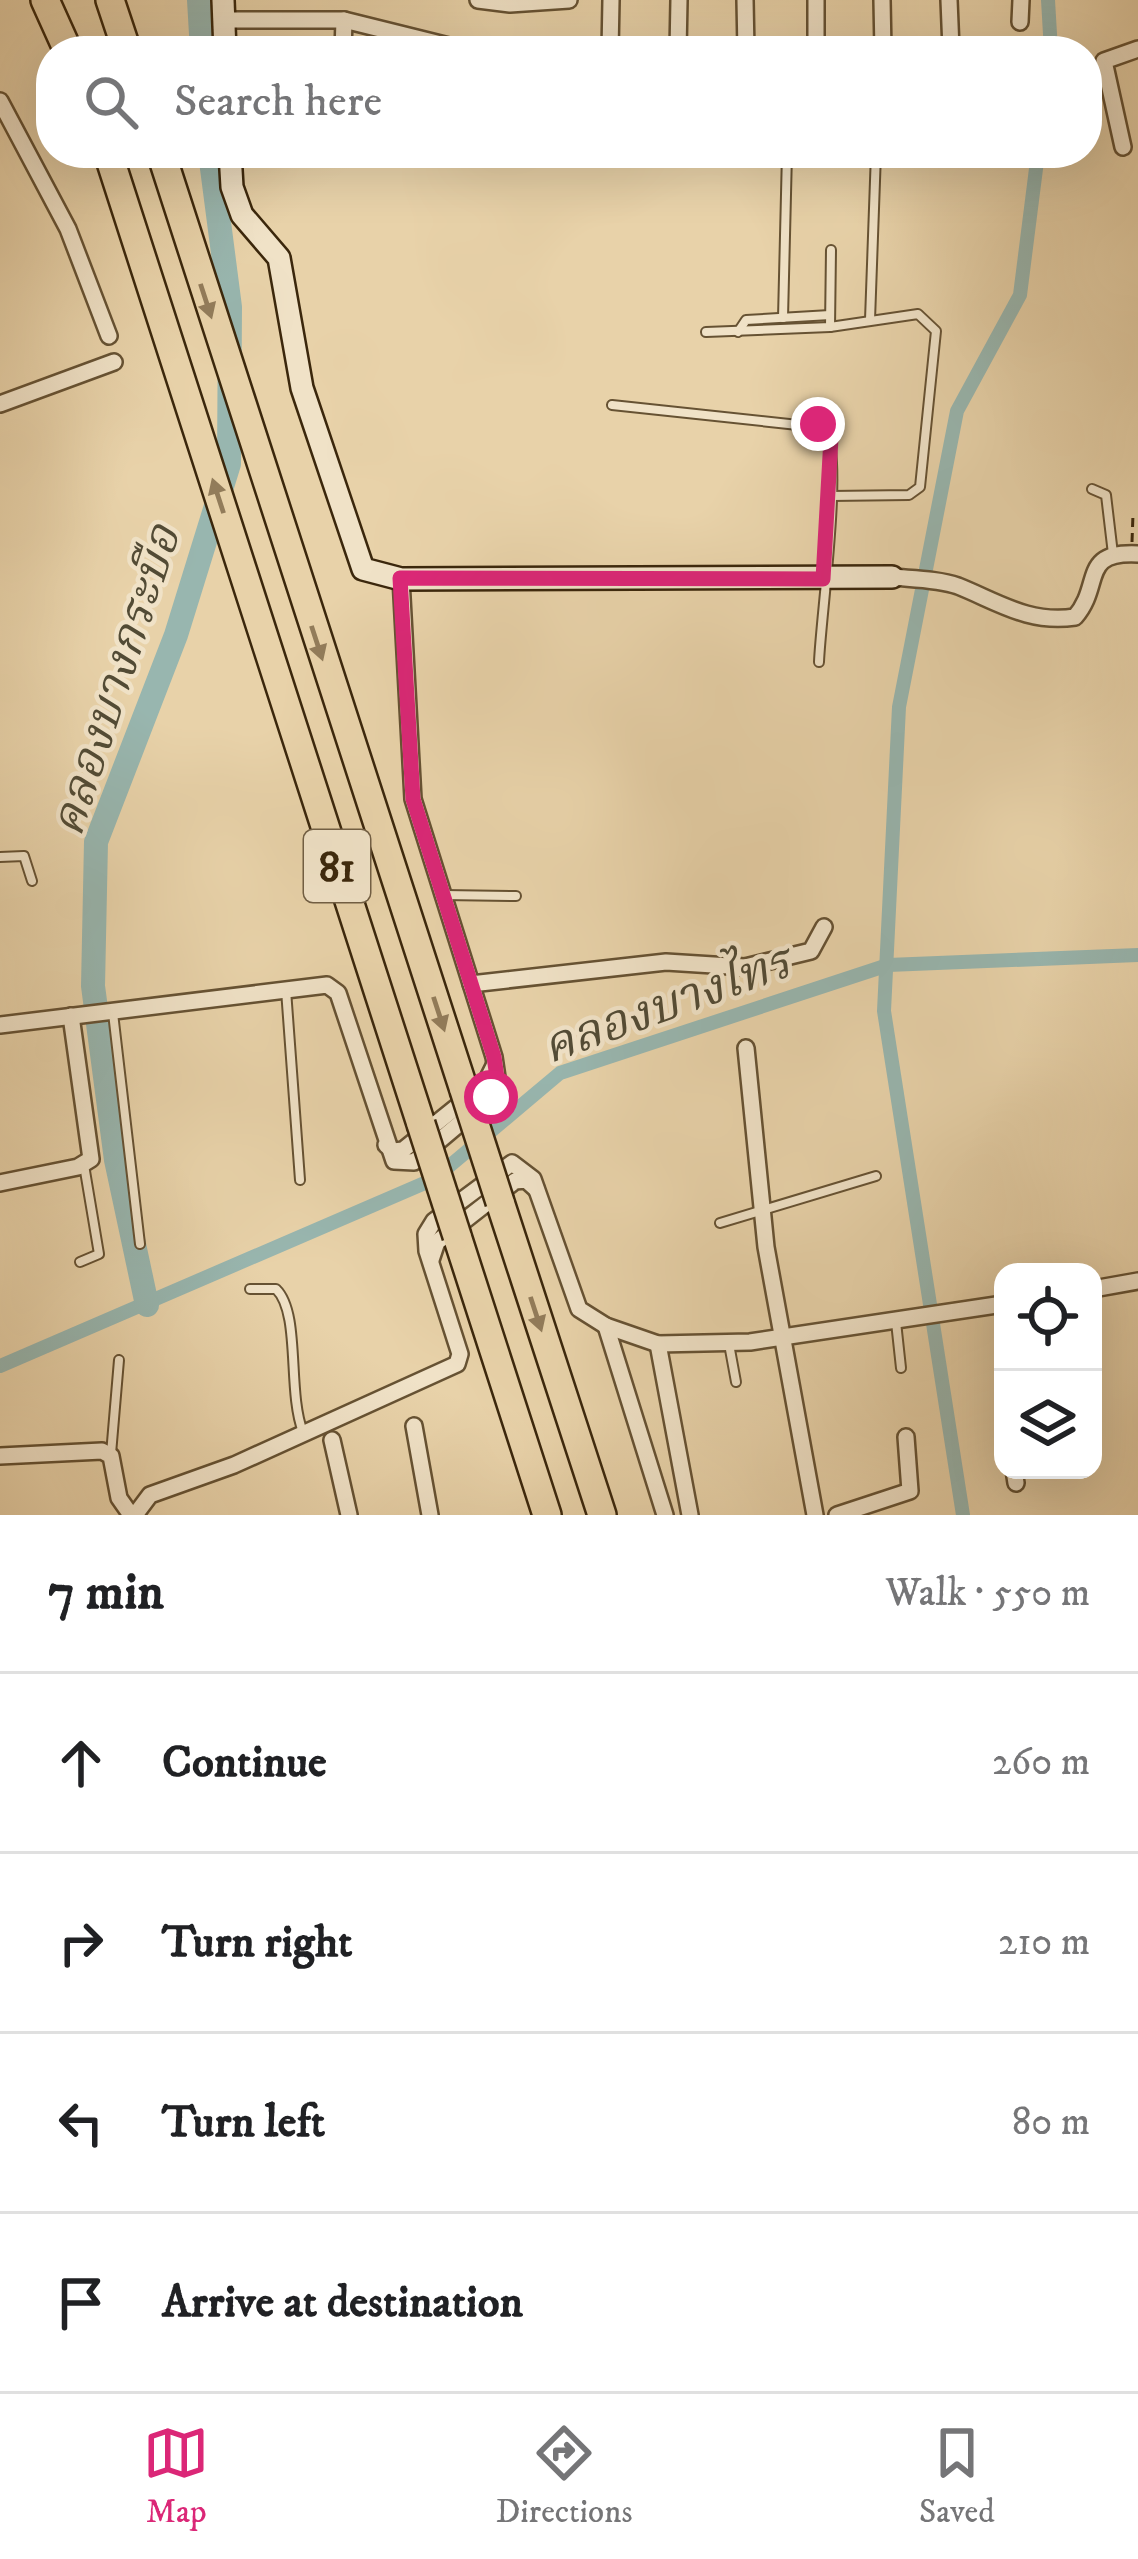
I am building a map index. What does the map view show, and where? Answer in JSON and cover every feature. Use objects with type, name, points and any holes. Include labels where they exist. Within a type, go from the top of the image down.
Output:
[{"type":"highway","points":[[45,0],[63,36]]},
{"type":"highway","points":[[57,0],[67,36]]},
{"type":"highway","points":[[110,0],[123,36]]},
{"type":"highway","name":"81","points":[[114,168],[547,1515]]},
{"type":"highway","name":"81","points":[[165,168],[602,1515]]},
{"type":"street","points":[[479,0],[568,0]]},
{"type":"street","points":[[610,36],[611,0]]},
{"type":"street","points":[[679,0],[679,36]]},
{"type":"street","points":[[745,0],[746,36]]},
{"type":"street","points":[[816,0],[816,36]]},
{"type":"street","points":[[883,0],[884,36]]},
{"type":"street","points":[[949,0],[950,36]]},
{"type":"street","points":[[1020,22],[1021,0]]},
{"type":"street","points":[[223,10],[344,20],[409,36]]},
{"type":"street","points":[[343,36],[344,20]]},
{"type":"street","points":[[1124,147],[1104,61],[1138,49]]},
{"type":"street","points":[[0,101],[68,229],[109,336]]},
{"type":"street","points":[[231,168],[242,215],[279,258],[302,388],[355,554],[363,568],[377,576],[892,577],[953,584],[1006,611],[1075,617],[1097,565],[1128,555]]},
{"type":"street","points":[[1,400],[114,362]]},
{"type":"street","points":[[0,1025],[327,985],[338,993],[386,1145],[396,1152],[484,1084],[494,1057],[413,799],[400,578]]},
{"type":"street","points":[[471,984],[666,962],[746,968],[811,951],[824,927]]},
{"type":"street","points":[[0,1183],[91,1159],[76,1016]]},
{"type":"street","points":[[746,1048],[763,1211],[815,1515]]},
{"type":"street","points":[[0,1456],[102,1451],[111,1456],[119,1498],[133,1515],[150,1495],[234,1465],[457,1364],[460,1354],[430,1263],[436,1242],[515,1180],[526,1180],[537,1190],[575,1302],[606,1326],[658,1344],[783,1338],[994,1306]]},
{"type":"street","points":[[1102,1287],[1138,1281]]},
{"type":"street","points":[[606,1326],[665,1515]]},
{"type":"street","points":[[658,1344],[690,1515]]},
{"type":"street","points":[[414,1426],[430,1515]]},
{"type":"street","points":[[837,1515],[910,1490],[906,1438]]},
{"type":"street","points":[[332,1440],[349,1515]]},
{"type":"lane","points":[[783,318],[787,168]]},
{"type":"lane","points":[[870,320],[875,168]]},
{"type":"lane","points":[[830,327],[831,250]]},
{"type":"lane","points":[[706,332],[830,327],[918,314],[936,332],[920,487],[909,495],[831,496]]},
{"type":"lane","points":[[738,332],[746,320],[830,315]]},
{"type":"lane","points":[[612,404],[818,424],[831,438],[819,662]]},
{"type":"lane","points":[[1092,489],[1106,495],[1128,555]]},
{"type":"lane","points":[[0,857],[24,856],[32,881]]},
{"type":"lane","points":[[442,896],[516,896]]},
{"type":"lane","points":[[286,989],[300,1180]]},
{"type":"lane","points":[[108,1012],[140,1244]]},
{"type":"lane","points":[[80,1262],[99,1254],[84,1164]]},
{"type":"lane","points":[[720,1223],[876,1176]]},
{"type":"lane","points":[[250,1289],[277,1289],[289,1306],[292,1391],[303,1432]]},
{"type":"lane","points":[[896,1321],[902,1368]]},
{"type":"lane","points":[[729,1344],[736,1382]]},
{"type":"lane","points":[[111,1456],[118,1360]]},
{"type":"path","points":[[1128,555],[1133,514]]},
{"type":"waterway","name":"คลองบางกระบือ","points":[[199,0],[201,36]]},
{"type":"waterway","points":[[1048,0],[1050,36]]},
{"type":"waterway","name":"คลองบางกระบือ","points":[[147,1305],[116,1160],[93,986],[96,842],[176,635],[229,464],[230,307],[212,168]]},
{"type":"waterway","points":[[963,1515],[884,1011],[899,707],[957,411],[1020,295],[1036,168]]},
{"type":"waterway","name":"คลองบางไทร","points":[[0,1366],[434,1179],[560,1073],[888,965],[1138,955]]},
{"type":"route","points":[[491,1097],[498,1084],[494,1057],[413,799],[400,578],[823,579],[831,438],[818,424]]}]
